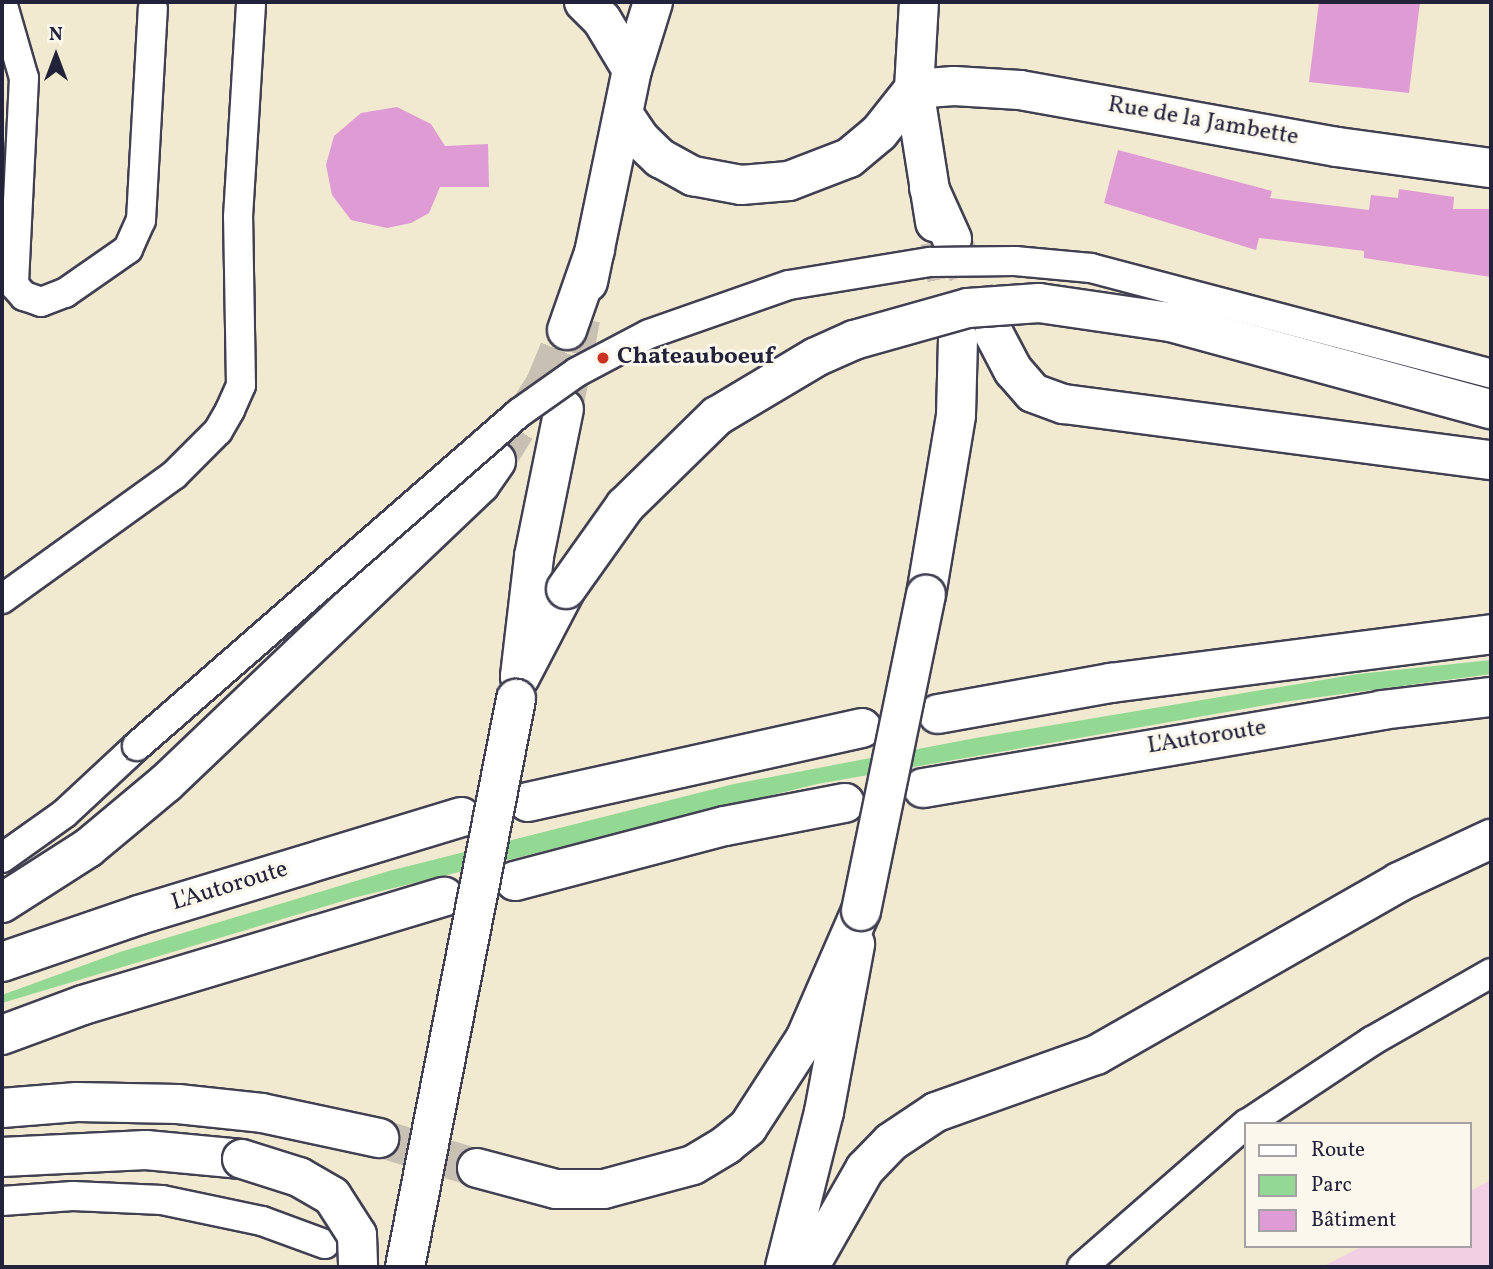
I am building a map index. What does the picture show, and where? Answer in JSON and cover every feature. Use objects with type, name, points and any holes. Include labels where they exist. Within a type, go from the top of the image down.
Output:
[{"type":"main road","points":[[584,2],[602,20],[632,70]]},
{"type":"main road","points":[[574,324],[595,250],[632,70],[653,2]]},
{"type":"main road","points":[[919,2],[914,89],[929,188],[946,240]]},
{"type":"main road","name":"Rue de la Jambette","points":[[914,89],[954,86],[1020,90],[1337,147],[1491,167]]},
{"type":"main road","points":[[624,115],[640,139],[660,158],[693,176],[741,185],[789,181],[849,158],[879,133],[914,89]]},
{"type":"main road","points":[[518,688],[566,589],[625,506],[717,416],[829,351],[968,308],[1038,303],[1170,322],[1491,410]]},
{"type":"main road","points":[[785,1267],[824,1112],[861,911],[926,595],[956,415],[976,336],[1013,370],[1033,393],[1064,404],[1491,460]]},
{"type":"main road","points":[[405,1267],[518,688],[534,556],[564,409]]},
{"type":"main road","points":[[2,903],[88,848],[166,783],[480,484],[496,461]]},
{"type":"main road","points":[[938,713],[1111,683],[1491,635]]},
{"type":"main road","name":"L'Autoroute","points":[[923,788],[1355,715],[1491,697]]},
{"type":"main road","points":[[528,802],[862,727]]},
{"type":"main road","points":[[515,880],[725,826],[845,803]]},
{"type":"main road","name":"L'Autoroute","points":[[2,962],[152,911],[461,817]]},
{"type":"main road","points":[[809,1267],[865,1169],[891,1142],[936,1112],[1096,1055],[1399,882],[1491,839]]},
{"type":"main road","points":[[2,1035],[83,1005],[444,897]]},
{"type":"main road","points":[[477,1168],[556,1189],[604,1189],[692,1165],[726,1144],[748,1127],[806,1039],[861,911]]},
{"type":"main road","points":[[2,1108],[77,1102],[178,1104],[262,1113],[379,1138]]},
{"type":"main road","points":[[2,1157],[146,1150],[242,1159],[299,1177],[332,1196],[357,1235],[358,1267]]},
{"type":"lane","points":[[2,2],[24,78],[14,285],[24,296],[41,302],[65,293],[128,249],[141,220],[153,8]]},
{"type":"lane","points":[[2,600],[174,475],[218,431],[241,384],[238,217],[251,2]]},
{"type":"lane","points":[[2,858],[65,813],[137,746],[519,412],[577,372],[649,334],[789,285],[930,262],[1015,261],[1091,268],[1491,374]]},
{"type":"lane","points":[[1250,1122],[1373,1041],[1491,973]]},
{"type":"lane","points":[[1082,1267],[1244,1127]]},
{"type":"lane","points":[[2,1201],[74,1196],[162,1200],[262,1221],[325,1244]]},
{"type":"shaded area","points":[[1491,1180],[1491,1267],[1322,1267],[1359,1248],[1472,1248],[1472,1190]]},
{"type":"green space","points":[[1491,660],[1491,674],[1283,702],[817,784],[353,898],[2,1003],[2,995],[120,952],[389,871],[734,784],[981,737],[1358,674]]},
{"type":"building","points":[[1319,2],[1420,2],[1409,93],[1309,82]]},
{"type":"building","points":[[397,107],[431,124],[445,146],[488,144],[489,187],[440,187],[429,213],[411,223],[387,228],[351,220],[332,195],[326,165],[334,136],[361,113]]},
{"type":"building","points":[[1118,150],[1272,191],[1270,198],[1369,210],[1371,195],[1398,198],[1399,189],[1454,197],[1453,209],[1491,209],[1491,277],[1364,258],[1364,251],[1259,238],[1256,250],[1104,203]]},
{"type":"tunnel","points":[[952,239],[994,334]]},
{"type":"tunnel","points":[[939,241],[958,338]]},
{"type":"tunnel","points":[[564,409],[581,319]]},
{"type":"tunnel","points":[[496,461],[544,385],[567,330]]},
{"type":"tunnel","points":[[379,1138],[477,1168]]},
{"type":"place","name":"Chateauboeuf","points":[[603,358]]}]
